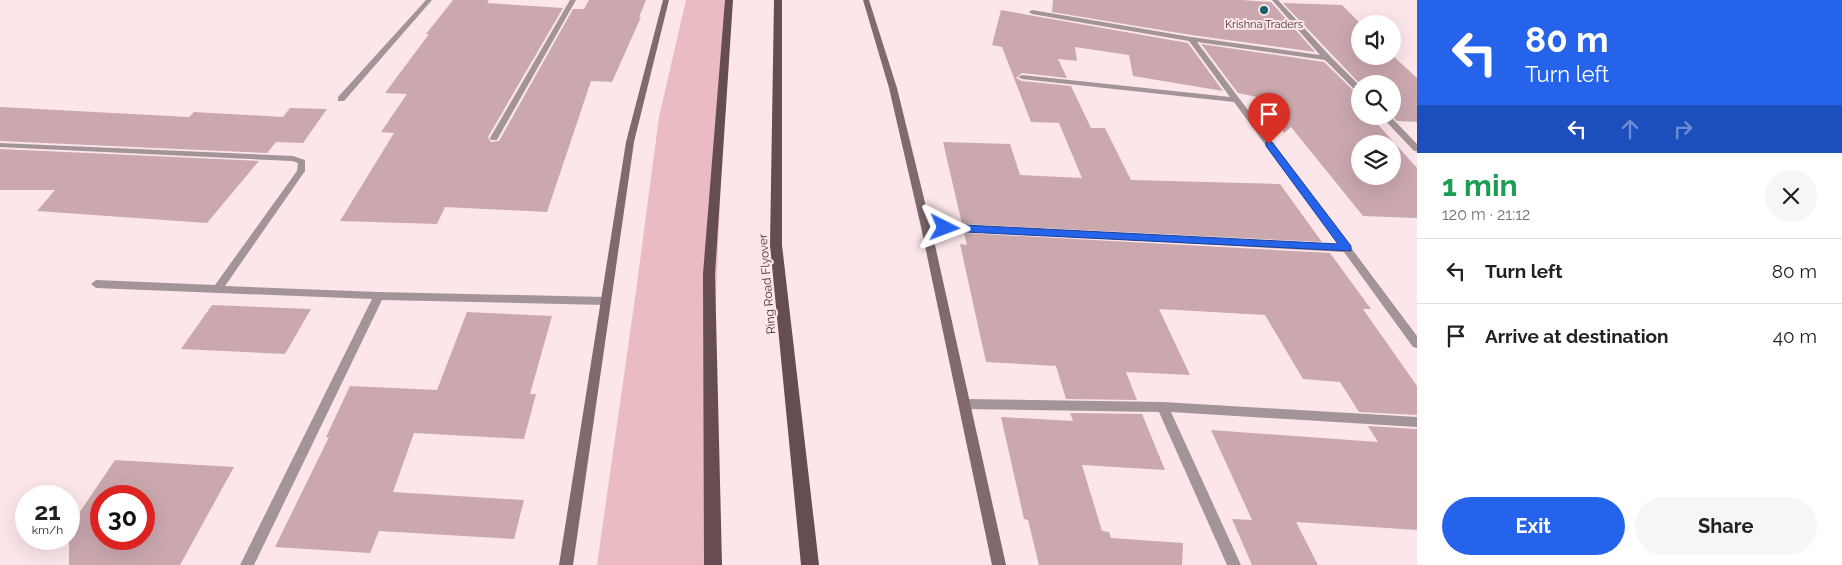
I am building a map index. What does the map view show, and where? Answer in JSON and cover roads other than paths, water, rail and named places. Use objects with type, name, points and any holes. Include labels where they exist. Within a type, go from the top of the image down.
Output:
[{"type":"main road","points":[[713,565],[709,274],[729,0]]},
{"type":"main road","name":"Ring Road Flyover","points":[[778,0],[776,245],[810,565]]},
{"type":"street","points":[[341,99],[428,0]]},
{"type":"street","points":[[494,138],[573,0]]},
{"type":"street","points":[[566,565],[630,142],[666,0]]},
{"type":"street","points":[[866,0],[893,88],[926,227],[999,565]]},
{"type":"street","points":[[1275,0],[1327,58],[1351,81]]},
{"type":"street","points":[[1032,12],[1190,39],[1327,58]]},
{"type":"street","points":[[1190,39],[1417,344]]},
{"type":"street","points":[[1022,77],[1236,100]]},
{"type":"street","points":[[1394,125],[1417,149]]},
{"type":"street","points":[[0,145],[293,159],[302,162],[301,171],[218,289]]},
{"type":"street","points":[[926,227],[1347,248]]},
{"type":"street","points":[[96,284],[379,296],[606,301]]},
{"type":"street","points":[[247,565],[379,296]]},
{"type":"street","points":[[964,404],[1163,407],[1417,422]]},
{"type":"street","points":[[1163,407],[1234,565]]},
{"type":"place","name":"Krishna Traders","points":[[1264,10]]}]
